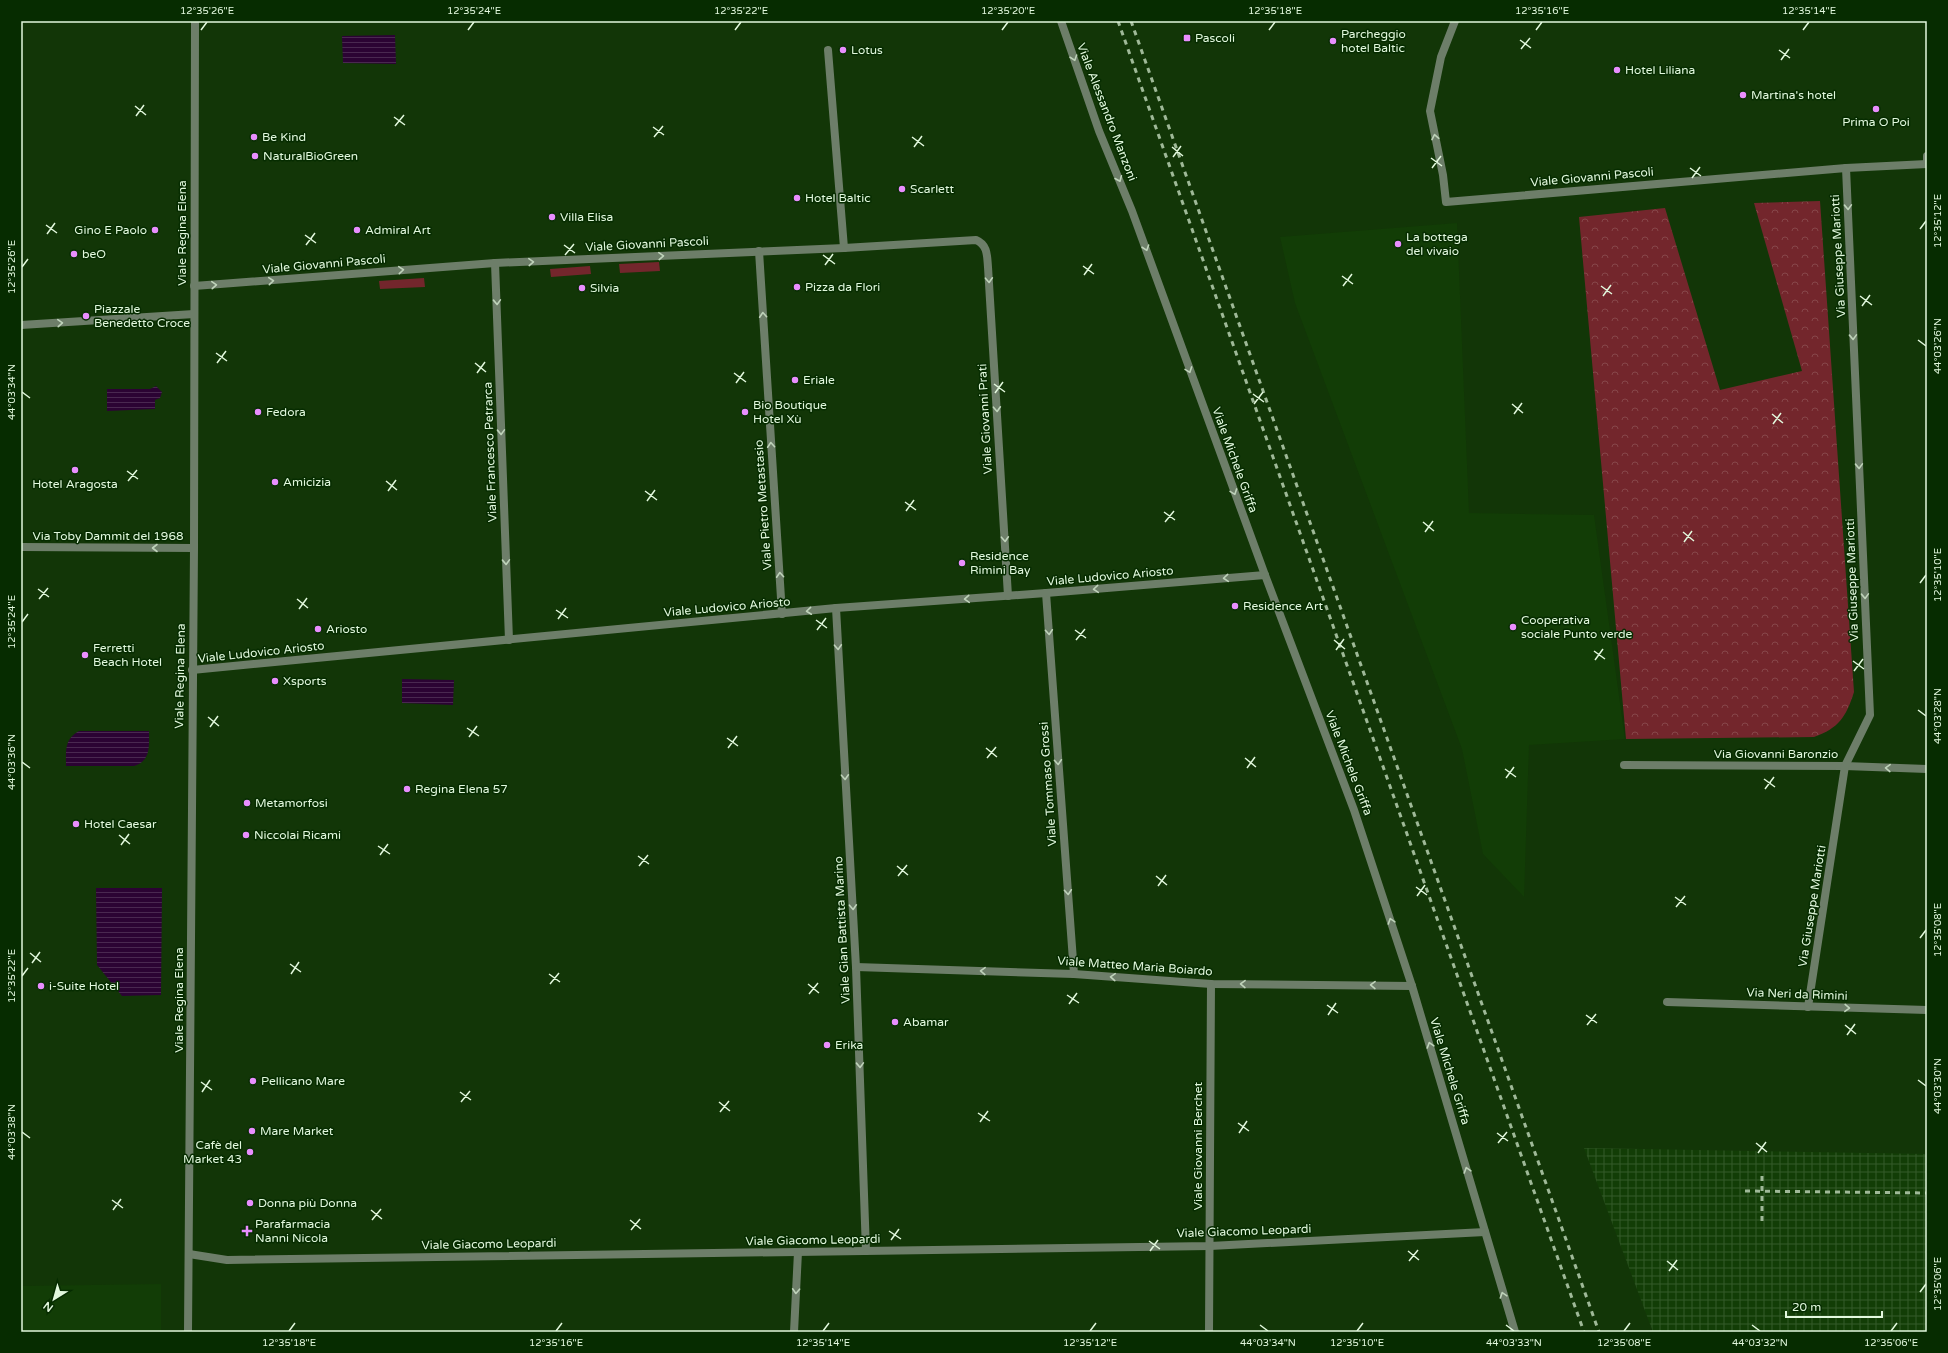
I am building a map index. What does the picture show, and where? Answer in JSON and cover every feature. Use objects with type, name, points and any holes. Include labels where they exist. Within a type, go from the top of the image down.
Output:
[{"type":"street","name":"Viale Regina Elena","points":[[188,1332],[194,548],[195,21]]},
{"type":"street","name":"Viale Alessandro Manzoni","points":[[1061,21],[1099,131],[1132,211]]},
{"type":"street","name":"Viale Giovanni Pascoli","points":[[1455,21],[1441,57],[1430,111],[1442,170],[1446,202],[1846,168],[1927,164]]},
{"type":"street","points":[[828,50],[844,248]]},
{"type":"street","points":[[1927,156],[1927,164]]},
{"type":"street","name":"Via Giuseppe Mariotti","points":[[1808,1006],[1845,766],[1870,715],[1846,168]]},
{"type":"street","name":"Viale Michele Griffa","points":[[1132,211],[1265,575],[1354,810],[1412,986],[1515,1332]]},
{"type":"street","name":"Viale Giovanni Pascoli","points":[[194,286],[496,263],[844,248],[976,240],[981,242]]},
{"type":"street","name":"Viale Giovanni Prati","points":[[981,242],[985,247],[988,267],[1008,596]]},
{"type":"street","name":"Viale Pietro Metastasio","points":[[759,251],[782,614]]},
{"type":"street","name":"Viale Francesco Petrarca","points":[[496,263],[509,640]]},
{"type":"street","points":[[21,325],[194,314]]},
{"type":"street","name":"Via Toby Dammit del 1968","points":[[21,547],[194,548]]},
{"type":"street","name":"Viale Ludovico Ariosto","points":[[192,670],[836,608],[1008,596],[1265,575]]},
{"type":"street","name":"Viale Tommaso Grossi","points":[[1046,593],[1074,974]]},
{"type":"street","name":"Viale Gian Battista Marino","points":[[836,608],[856,967],[866,1251]]},
{"type":"street","name":"Via Giovanni Baronzio","points":[[1624,765],[1845,766],[1927,769]]},
{"type":"street","name":"Viale Matteo Maria Boiardo","points":[[856,967],[1074,974],[1210,984],[1412,986]]},
{"type":"street","name":"Viale Giovanni Berchet","points":[[1209,1332],[1210,984]]},
{"type":"street","name":"Via Neri da Rimini","points":[[1667,1002],[1927,1010]]},
{"type":"street","name":"Viale Giacomo Leopardi","points":[[189,1254],[227,1260],[1210,1246],[1485,1232]]},
{"type":"street","points":[[794,1332],[798,1252]]},
{"type":"shaded area","points":[[395,35],[396,64],[343,63],[342,36]]},
{"type":"shaded area","name":"Cooperativa sociale Punto verde","points":[[1457,223],[1469,513],[1594,515],[1625,739],[1529,745],[1524,897],[1483,854],[1462,749],[1295,303],[1280,237]]},
{"type":"shaded area","points":[[156,386],[162,392],[160,398],[155,400],[155,409],[107,411],[107,389],[150,389]]},
{"type":"shaded area","points":[[402,679],[454,680],[453,705],[402,703]]},
{"type":"shaded area","points":[[79,731],[149,731],[148,752],[144,761],[134,766],[66,766],[66,750],[68,742],[74,734]]},
{"type":"shaded area","points":[[96,888],[162,888],[161,995],[122,996],[97,965]]},
{"type":"shaded area","points":[[1584,1148],[1927,1154],[1927,1332],[1653,1332]]},
{"type":"shaded area","points":[[161,1284],[161,1332],[21,1332],[21,1286]]},
{"type":"green space","points":[[1820,201],[1854,692],[1851,701],[1844,715],[1836,725],[1823,734],[1814,737],[1626,739],[1579,217],[1665,208],[1720,390],[1802,371],[1754,203]]},
{"type":"green space","points":[[659,262],[660,271],[620,273],[619,264]]},
{"type":"green space","points":[[590,266],[591,274],[551,277],[550,269]]},
{"type":"green space","points":[[424,278],[425,287],[380,289],[379,281]]},
{"type":"railway","points":[[1118,21],[1584,1332]]},
{"type":"railway","points":[[1131,21],[1599,1332]]},
{"type":"railway","points":[[1762,1173],[1762,1221]]},
{"type":"railway","points":[[1745,1191],[1927,1193]]},
{"type":"place","name":"Pascoli","points":[[1187,38]]},
{"type":"place","name":"Parcheggio hotel Baltic","points":[[1333,41]]},
{"type":"place","name":"Lotus","points":[[843,50]]},
{"type":"place","name":"Hotel Liliana","points":[[1617,70]]},
{"type":"place","name":"Martina's hotel","points":[[1743,95]]},
{"type":"place","name":"Prima O Poi","points":[[1876,109]]},
{"type":"place","name":"Be Kind","points":[[254,137]]},
{"type":"place","name":"NaturalBioGreen","points":[[255,156]]},
{"type":"place","name":"Scarlett","points":[[902,189]]},
{"type":"place","name":"Hotel Baltic","points":[[797,198]]},
{"type":"place","name":"Villa Elisa","points":[[552,217]]},
{"type":"place","name":"Gino E Paolo","points":[[155,230]]},
{"type":"place","name":"Admiral Art","points":[[357,230]]},
{"type":"place","name":"La bottega del vivaio","points":[[1398,244]]},
{"type":"place","name":"beO","points":[[74,254]]},
{"type":"place","name":"Pizza da Flori","points":[[797,287]]},
{"type":"place","name":"Silvia","points":[[582,288]]},
{"type":"place","name":"Piazzale Benedetto Croce","points":[[86,316]]},
{"type":"place","name":"Eriale","points":[[795,380]]},
{"type":"place","name":"Fedora","points":[[258,412]]},
{"type":"place","name":"Bio Boutique Hotel Xù","points":[[745,412]]},
{"type":"place","name":"Hotel Aragosta","points":[[75,470]]},
{"type":"place","name":"Amicizia","points":[[275,482]]},
{"type":"place","name":"Residence Rimini Bay","points":[[962,563]]},
{"type":"place","name":"Residence Art","points":[[1235,606]]},
{"type":"place","name":"Cooperativa sociale Punto verde","points":[[1513,627]]},
{"type":"place","name":"Ariosto","points":[[318,629]]},
{"type":"place","name":"Ferretti Beach Hotel","points":[[85,655]]},
{"type":"place","name":"Xsports","points":[[275,681]]},
{"type":"place","name":"Regina Elena 57","points":[[407,789]]},
{"type":"place","name":"Metamorfosi","points":[[247,803]]},
{"type":"place","name":"Hotel Caesar","points":[[76,824]]},
{"type":"place","name":"Niccolai Ricami","points":[[246,835]]},
{"type":"place","name":"i-Suite Hotel","points":[[41,986]]},
{"type":"place","name":"Abamar","points":[[895,1022]]},
{"type":"place","name":"Erika","points":[[827,1045]]},
{"type":"place","name":"Pellicano Mare","points":[[253,1081]]},
{"type":"place","name":"Mare Market","points":[[252,1131]]},
{"type":"place","name":"Cafè del Market 43","points":[[250,1152]]},
{"type":"place","name":"Donna più Donna","points":[[250,1203]]},
{"type":"place","name":"Parafarmacia Nanni Nicola","points":[[247,1231]]}]
